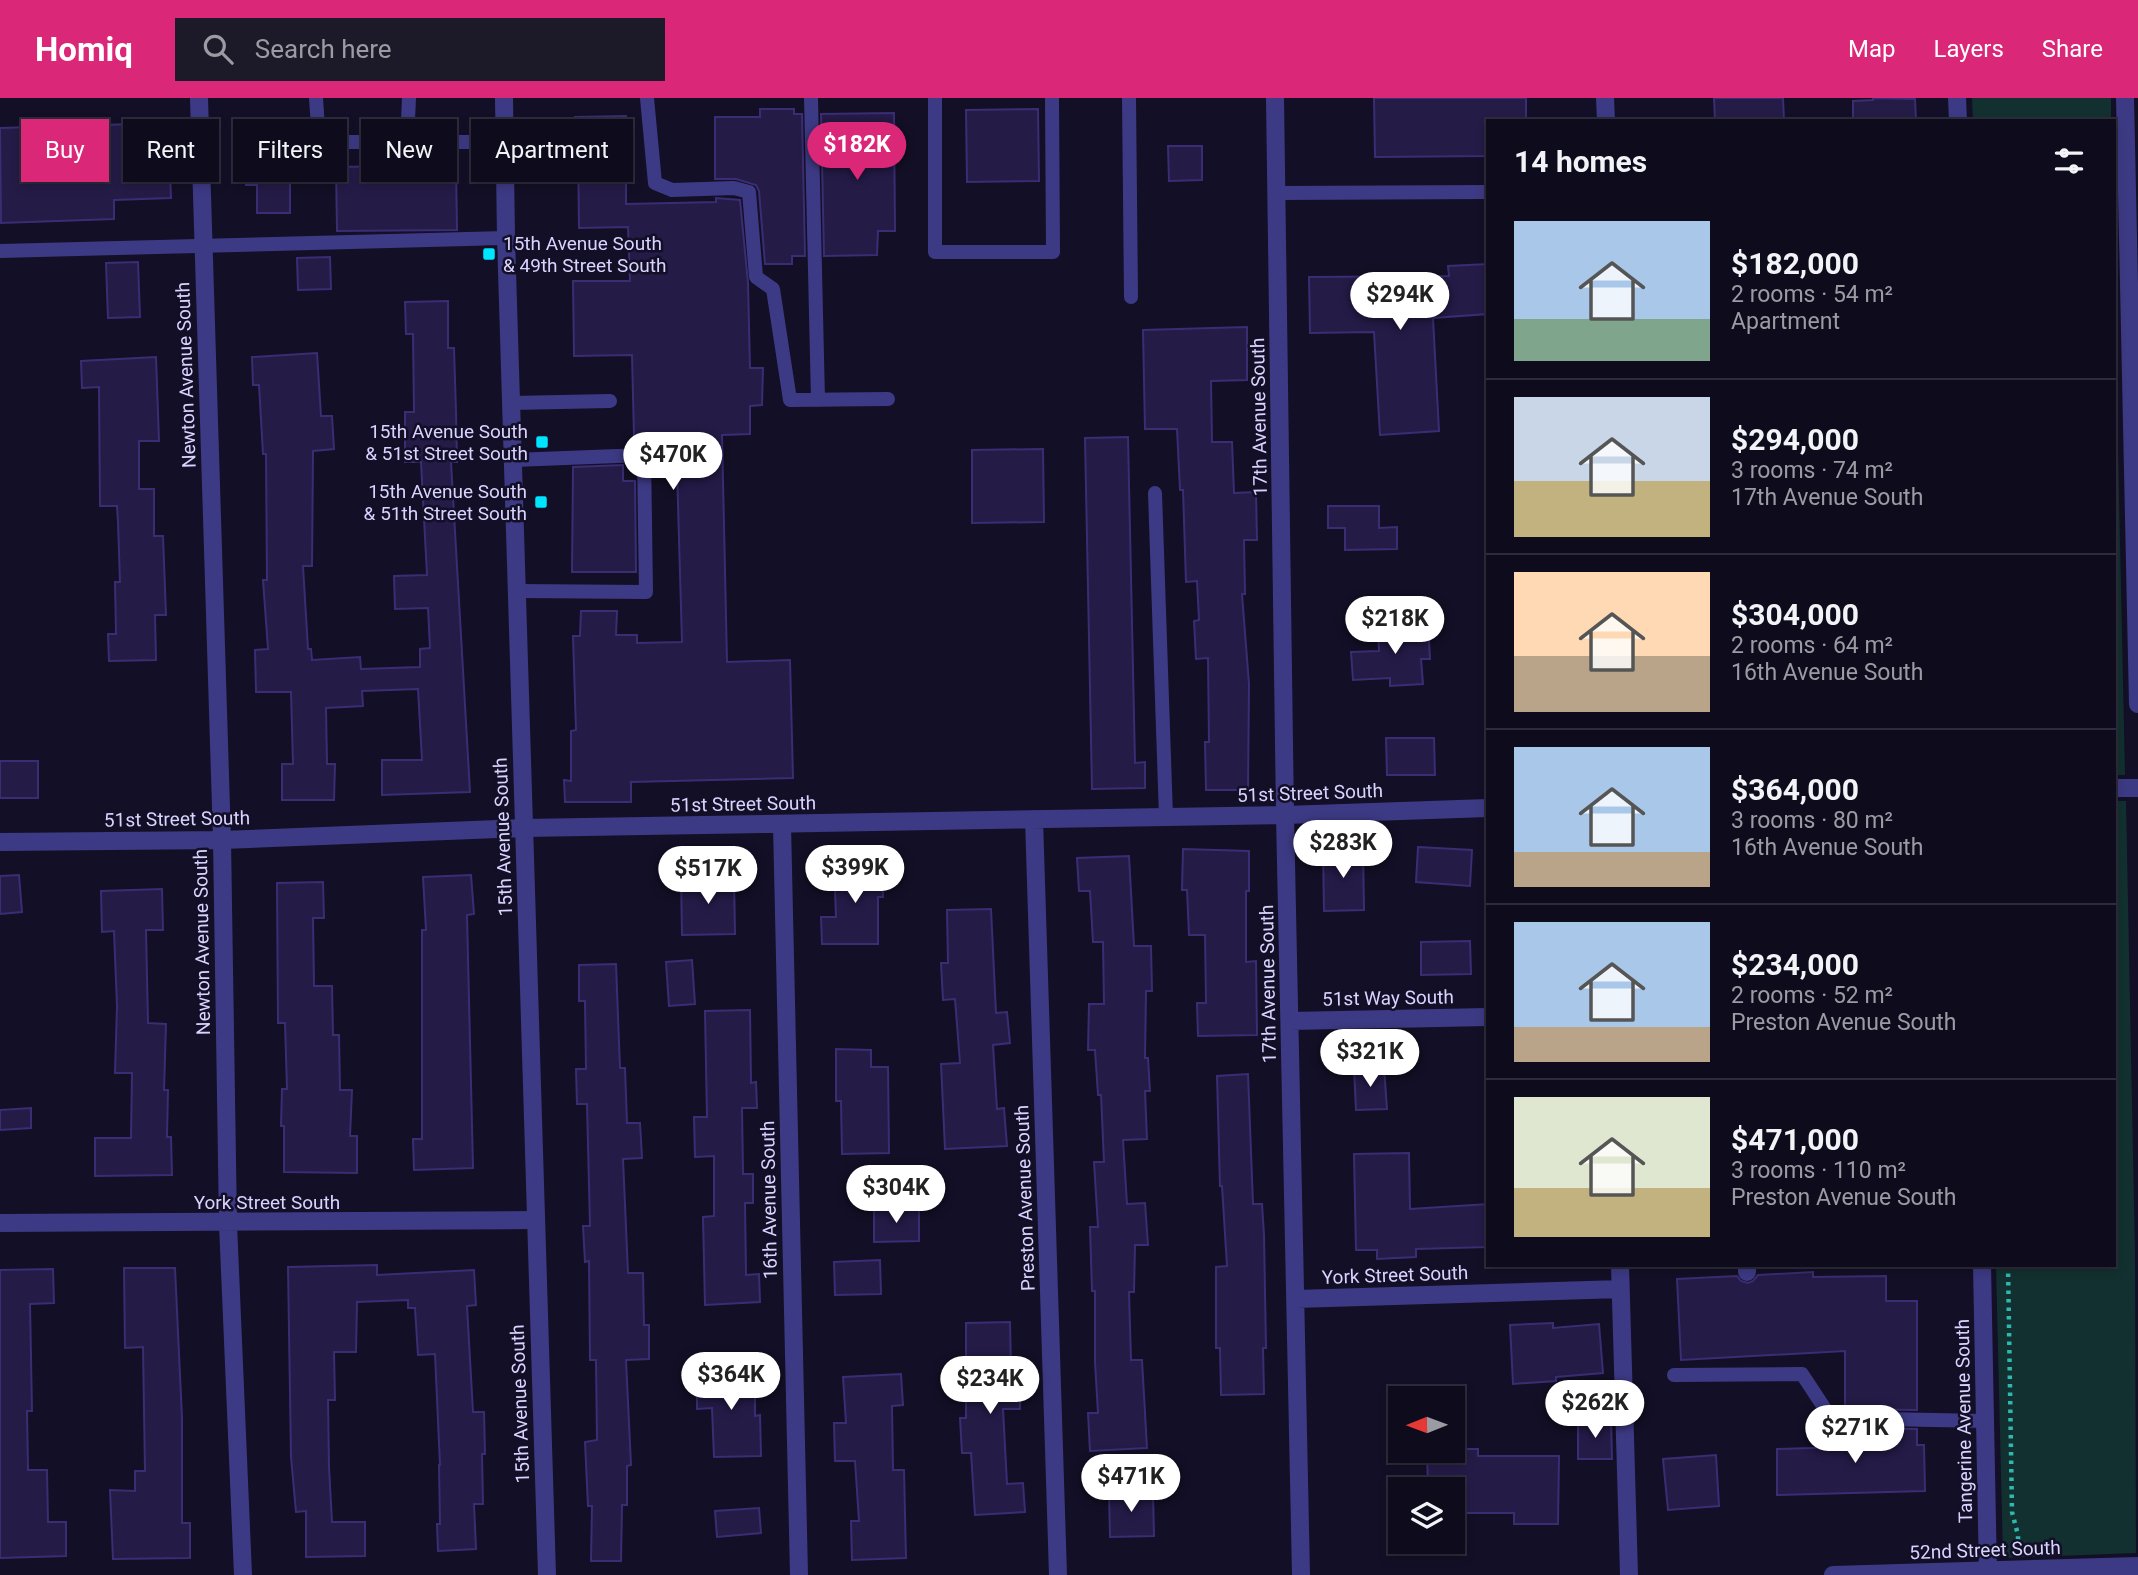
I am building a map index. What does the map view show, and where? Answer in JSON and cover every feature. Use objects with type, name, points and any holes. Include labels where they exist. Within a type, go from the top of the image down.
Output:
[{"type":"street","name":"Newton Avenue South","points":[[199,98],[222,840],[228,1224],[243,1575]]},
{"type":"street","name":"15th Avenue South","points":[[504,98],[504,119]]},
{"type":"street","name":"17th Avenue South","points":[[1275,98],[1284,815],[1301,1575]]},
{"type":"street","points":[[1605,98],[1606,119]]},
{"type":"street","points":[[1957,98],[1958,119]]},
{"type":"street","points":[[2130,106],[2138,704]]},
{"type":"street","name":"15th Avenue South","points":[[505,182],[547,1575]]},
{"type":"street","points":[[2116,788],[2138,788]]},
{"type":"street","name":"51st Street South","points":[[0,842],[222,840],[524,828],[1284,815],[1486,808]]},
{"type":"street","name":"Preston Avenue South","points":[[1034,819],[1058,1575]]},
{"type":"street","name":"16th Avenue South","points":[[782,825],[799,1575]]},
{"type":"street","name":"51st Way South","points":[[1290,1021],[1486,1017]]},
{"type":"street","name":"York Street South","points":[[0,1223],[228,1224],[535,1220]]},
{"type":"street","points":[[1620,1267],[1629,1575]]},
{"type":"street","name":"Tangerine Avenue South","points":[[1982,1267],[1988,1573]]},
{"type":"street","name":"York Street South","points":[[1296,1299],[1620,1289]]},
{"type":"street","name":"52nd Street South","points":[[1833,1575],[1988,1573],[2138,1566]]},
{"type":"lane","points":[[316,98],[319,142],[361,142]]},
{"type":"lane","points":[[408,119],[409,98]]},
{"type":"lane","points":[[648,98],[655,183],[672,190],[734,188],[749,192],[756,277],[773,289],[790,400],[888,399]]},
{"type":"lane","points":[[811,98],[818,400]]},
{"type":"lane","points":[[934,98],[935,252],[1053,252],[1052,98]]},
{"type":"lane","points":[[1129,98],[1131,298]]},
{"type":"lane","points":[[1278,193],[1486,192]]},
{"type":"lane","points":[[0,251],[506,238]]},
{"type":"lane","points":[[511,403],[610,401]]},
{"type":"lane","points":[[513,460],[644,455],[646,592],[517,591]]},
{"type":"lane","points":[[1155,493],[1166,817]]},
{"type":"lane","points":[[1674,1376],[1802,1374],[1831,1418],[1985,1421]]},
{"type":"path","points":[[2008,1267],[2012,1512],[2018,1535],[2018,1553]]},
{"type":"green space","points":[[1972,98],[2111,98],[2111,119],[1973,119]]},
{"type":"green space","points":[[2116,354],[2125,775],[2116,775]]},
{"type":"green space","points":[[2116,801],[2126,801],[2135,1254],[2136,1553],[2003,1558],[1996,1267],[2116,1267]]},
{"type":"building","points":[[1374,98],[1526,98],[1526,119],[1486,119],[1486,156],[1375,157]]},
{"type":"building","points":[[1714,98],[1783,98],[1784,119],[1715,119]]},
{"type":"building","points":[[1915,99],[1916,119],[1853,119],[1853,101]]},
{"type":"building","points":[[760,109],[794,109],[794,114],[802,114],[805,256],[792,256],[792,264],[765,264],[759,191],[756,185],[736,179],[715,179],[715,117],[760,117]]},
{"type":"building","points":[[1038,109],[1039,181],[967,182],[966,110]]},
{"type":"building","points":[[894,113],[895,231],[878,231],[877,255],[824,256],[821,114]]},
{"type":"building","points":[[626,116],[626,119],[575,119]]},
{"type":"building","points":[[123,124],[123,182],[170,182],[171,198],[114,200],[114,219],[1,223],[0,128],[21,127],[21,182],[109,182],[109,125]]},
{"type":"building","points":[[1168,146],[1202,146],[1202,180],[1169,181]]},
{"type":"building","points":[[347,167],[361,167],[361,182],[456,182],[457,230],[337,231],[336,182],[347,182]]},
{"type":"building","points":[[246,182],[290,182],[290,213],[257,213],[257,185],[246,185]]},
{"type":"building","points":[[578,182],[626,182],[626,204],[716,202],[716,198],[740,200],[748,283],[750,368],[763,368],[762,405],[750,406],[750,434],[722,435],[727,662],[790,660],[793,778],[631,782],[631,802],[565,802],[564,780],[571,781],[571,731],[576,730],[573,636],[580,636],[581,611],[617,611],[616,635],[637,635],[637,643],[682,642],[676,435],[634,436],[632,355],[574,356],[573,281],[630,281],[628,227],[579,228]]},
{"type":"building","points":[[330,257],[331,289],[298,290],[297,258]]},
{"type":"building","points":[[138,262],[140,317],[108,318],[106,263]]},
{"type":"building","points":[[1486,264],[1486,314],[1433,318],[1439,431],[1380,435],[1374,332],[1310,333],[1309,277],[1449,276],[1448,266]]},
{"type":"building","points":[[448,301],[448,348],[454,348],[457,462],[451,462],[470,792],[382,795],[382,760],[422,760],[418,689],[362,691],[363,706],[326,708],[327,764],[335,764],[334,800],[282,800],[282,764],[293,764],[291,692],[256,692],[255,650],[268,649],[263,580],[267,580],[266,454],[263,454],[259,385],[253,385],[252,357],[317,353],[321,416],[332,416],[334,449],[313,451],[312,566],[303,566],[308,649],[311,649],[312,660],[360,657],[361,669],[420,667],[420,649],[430,648],[428,608],[395,609],[394,576],[427,575],[421,462],[405,462],[405,412],[414,412],[413,334],[406,334],[405,302]]},
{"type":"building","points":[[1247,327],[1247,380],[1211,381],[1212,442],[1232,442],[1234,493],[1256,492],[1257,540],[1244,540],[1245,594],[1242,594],[1249,684],[1248,790],[1206,790],[1205,742],[1209,742],[1208,658],[1196,659],[1194,621],[1199,620],[1197,581],[1186,582],[1183,490],[1180,490],[1177,429],[1145,429],[1143,330]]},
{"type":"building","points":[[156,357],[159,441],[139,441],[139,489],[154,489],[154,536],[163,536],[166,615],[155,615],[156,660],[109,661],[108,634],[116,634],[115,582],[120,582],[117,506],[100,506],[99,387],[82,388],[81,361]]},
{"type":"building","points":[[1128,437],[1135,763],[1145,762],[1145,788],[1092,789],[1085,438]]},
{"type":"building","points":[[1043,449],[1044,522],[972,523],[972,450]]},
{"type":"building","points":[[623,465],[623,481],[635,481],[636,572],[572,572],[573,467]]},
{"type":"building","points":[[1328,506],[1379,506],[1379,528],[1397,527],[1397,549],[1345,550],[1345,528],[1328,528]]},
{"type":"building","points":[[1421,620],[1422,640],[1429,640],[1430,659],[1421,659],[1423,684],[1390,686],[1390,678],[1353,680],[1351,652],[1379,651],[1378,630],[1388,629],[1388,622]]},
{"type":"building","points":[[1386,738],[1434,738],[1435,775],[1387,775]]},
{"type":"building","points":[[0,761],[38,761],[38,798],[0,798]]},
{"type":"building","points":[[1418,847],[1472,850],[1470,886],[1416,882]]},
{"type":"building","points":[[1183,849],[1249,851],[1246,962],[1256,961],[1257,1035],[1198,1036],[1197,1003],[1206,1003],[1205,935],[1189,935],[1187,890],[1182,890]]},
{"type":"building","points":[[1323,849],[1363,849],[1364,910],[1324,911]]},
{"type":"building","points":[[1129,856],[1134,946],[1151,946],[1152,991],[1146,991],[1145,1058],[1148,1058],[1150,1091],[1145,1091],[1147,1139],[1123,1140],[1127,1204],[1145,1203],[1148,1245],[1135,1245],[1134,1292],[1129,1292],[1131,1360],[1142,1360],[1147,1448],[1090,1451],[1088,1413],[1098,1413],[1095,1291],[1092,1291],[1090,1227],[1098,1227],[1094,1162],[1104,1162],[1101,1095],[1098,1095],[1095,1050],[1088,1050],[1089,1004],[1104,1004],[1103,942],[1093,942],[1090,891],[1079,891],[1077,858]]},
{"type":"building","points":[[834,863],[882,863],[883,897],[878,897],[878,944],[822,944],[821,917],[836,917]]},
{"type":"building","points":[[19,875],[22,912],[0,914],[0,876]]},
{"type":"building","points":[[471,875],[474,914],[467,915],[473,1168],[414,1170],[413,1139],[422,1139],[422,930],[426,930],[423,877]]},
{"type":"building","points":[[734,876],[735,934],[682,935],[681,877]]},
{"type":"building","points":[[323,882],[324,918],[313,918],[314,986],[332,986],[333,1035],[339,1035],[340,1090],[352,1090],[350,1136],[357,1136],[357,1173],[284,1172],[282,1089],[287,1089],[285,1023],[278,1023],[277,883]]},
{"type":"building","points":[[162,889],[163,930],[146,930],[148,1023],[166,1024],[164,1090],[168,1090],[167,1137],[171,1137],[172,1175],[95,1176],[95,1138],[131,1138],[132,1073],[115,1073],[117,1006],[114,931],[102,932],[101,891]]},
{"type":"building","points":[[991,909],[996,1013],[1007,1012],[1010,1043],[993,1045],[997,1109],[1004,1108],[1007,1146],[945,1149],[941,1064],[960,1063],[955,999],[943,1000],[941,963],[948,963],[947,910]]},
{"type":"building","points":[[1470,941],[1471,974],[1421,975],[1421,942]]},
{"type":"building","points":[[692,960],[695,1004],[669,1006],[666,962]]},
{"type":"building","points":[[616,964],[620,1068],[625,1068],[627,1123],[640,1123],[642,1158],[623,1159],[628,1273],[643,1273],[644,1325],[649,1325],[649,1359],[626,1360],[631,1465],[627,1466],[627,1505],[622,1505],[621,1561],[591,1561],[592,1506],[588,1506],[585,1442],[597,1440],[596,1360],[590,1360],[589,1261],[585,1262],[583,1226],[590,1226],[587,1104],[577,1104],[576,1069],[586,1069],[585,1001],[579,1001],[579,965]]},
{"type":"building","points":[[750,1010],[751,1083],[756,1082],[757,1108],[742,1108],[743,1174],[753,1174],[753,1203],[745,1203],[746,1275],[759,1274],[760,1302],[705,1305],[703,1217],[714,1216],[714,1156],[695,1157],[694,1117],[707,1117],[705,1011]]},
{"type":"building","points":[[836,1049],[871,1050],[871,1067],[888,1067],[889,1153],[842,1154],[841,1101],[836,1101]]},
{"type":"building","points":[[1384,1067],[1387,1109],[1356,1110],[1354,1068]]},
{"type":"building","points":[[1248,1074],[1253,1204],[1262,1204],[1264,1235],[1264,1394],[1221,1395],[1220,1348],[1216,1348],[1216,1267],[1227,1266],[1220,1186],[1217,1076]]},
{"type":"building","points":[[31,1108],[31,1128],[0,1130],[0,1110]]},
{"type":"building","points":[[1409,1153],[1410,1209],[1486,1204],[1486,1247],[1416,1249],[1416,1257],[1377,1259],[1377,1250],[1356,1250],[1354,1154]]},
{"type":"building","points":[[919,1208],[919,1241],[874,1242],[874,1209]]},
{"type":"building","points":[[880,1260],[881,1294],[835,1295],[834,1262]]},
{"type":"building","points":[[377,1265],[377,1275],[474,1270],[476,1305],[467,1306],[473,1412],[484,1412],[485,1454],[482,1454],[483,1504],[474,1504],[476,1549],[438,1551],[440,1465],[435,1354],[418,1355],[415,1308],[408,1308],[408,1300],[357,1302],[356,1352],[334,1352],[335,1400],[328,1400],[329,1467],[332,1522],[365,1522],[365,1556],[306,1557],[306,1511],[296,1512],[291,1457],[288,1267]]},
{"type":"building","points":[[124,1268],[175,1268],[182,1418],[182,1523],[190,1523],[190,1558],[113,1559],[110,1490],[135,1491],[135,1471],[145,1471],[143,1347],[125,1348]]},
{"type":"building","points":[[53,1269],[54,1303],[30,1304],[32,1411],[27,1411],[28,1470],[47,1470],[48,1522],[66,1522],[66,1556],[0,1558],[0,1270]]},
{"type":"building","points":[[1813,1272],[1813,1277],[1886,1276],[1886,1301],[1917,1301],[1917,1410],[1845,1409],[1845,1351],[1681,1360],[1677,1279],[1737,1276],[1748,1283],[1758,1275]]},
{"type":"building","points":[[1010,1322],[1011,1370],[1020,1370],[1020,1409],[1003,1409],[1007,1484],[1023,1483],[1025,1512],[975,1515],[971,1453],[962,1453],[960,1418],[966,1418],[966,1323]]},
{"type":"building","points":[[1553,1323],[1553,1328],[1599,1324],[1603,1373],[1556,1377],[1556,1381],[1513,1384],[1510,1325]]},
{"type":"building","points":[[755,1371],[755,1416],[760,1415],[761,1456],[714,1457],[712,1408],[697,1409],[697,1372]]},
{"type":"building","points":[[901,1374],[903,1405],[892,1406],[893,1470],[904,1470],[906,1558],[852,1560],[851,1521],[859,1521],[855,1461],[835,1461],[834,1423],[846,1423],[843,1377]]},
{"type":"building","points":[[1578,1420],[1611,1420],[1612,1459],[1578,1459]]},
{"type":"building","points":[[1845,1428],[1917,1429],[1917,1445],[1924,1445],[1925,1491],[1777,1495],[1777,1449],[1846,1447]]},
{"type":"building","points":[[1465,1449],[1478,1449],[1478,1456],[1559,1456],[1558,1524],[1514,1524],[1514,1513],[1465,1513],[1465,1477],[1428,1477],[1427,1463],[1465,1463]]},
{"type":"building","points":[[1716,1455],[1719,1506],[1668,1510],[1663,1459]]},
{"type":"building","points":[[1109,1492],[1153,1492],[1154,1536],[1110,1537]]},
{"type":"building","points":[[759,1508],[761,1533],[717,1537],[715,1511]]},
{"type":"place","name":"15th Avenue South & 49th Street South","points":[[489,254]]},
{"type":"place","name":"15th Avenue South & 51st Street South","points":[[542,442]]},
{"type":"place","name":"15th Avenue South & 51th Street South","points":[[541,502]]}]
